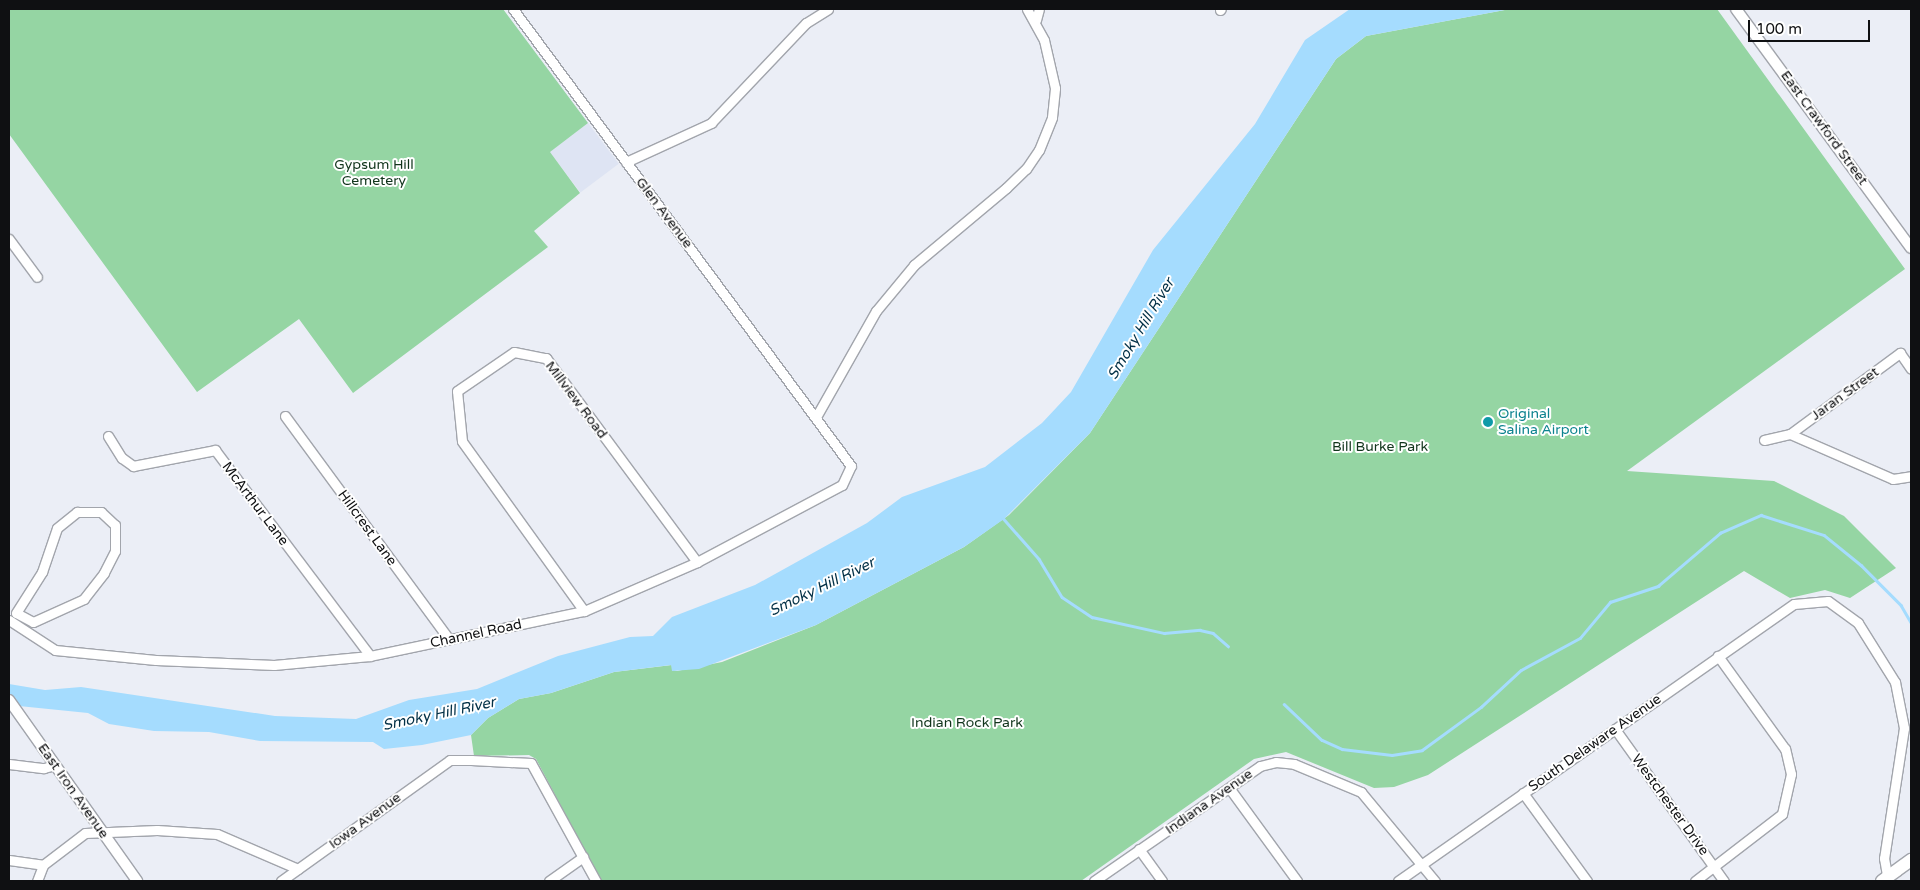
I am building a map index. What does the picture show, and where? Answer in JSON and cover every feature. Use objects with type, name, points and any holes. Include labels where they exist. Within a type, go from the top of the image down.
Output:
[{"type":"main road","points":[[1885,880],[1911,860]]},
{"type":"street","points":[[516,12],[526,9]]},
{"type":"street","points":[[626,162],[711,123],[806,23],[828,9]]},
{"type":"street","points":[[816,417],[876,311],[895,288],[914,266],[1026,169],[1039,150],[1052,117],[1055,88],[1053,63],[1036,20],[1027,9]]},
{"type":"street","points":[[1036,20],[1039,9]]},
{"type":"street","name":"East Crawford Street","points":[[1736,9],[1911,248]]},
{"type":"street","name":"Glen Avenue","points":[[516,12],[816,417]]},
{"type":"street","points":[[9,239],[37,278]]},
{"type":"street","name":"Millview Road","points":[[584,611],[462,441],[457,391],[514,352],[546,358],[697,562]]},
{"type":"street","name":"Jaran Street","points":[[1790,434],[1900,353],[1911,368]]},
{"type":"street","name":"Hillcrest Lane","points":[[285,416],[449,640]]},
{"type":"street","name":"Channel Road","points":[[11,614],[55,650],[156,660],[274,665],[370,656],[584,611],[697,562],[842,485],[851,466],[816,417]]},
{"type":"street","points":[[1764,440],[1790,434],[1893,479],[1911,476]]},
{"type":"street","name":"McArthur Lane","points":[[108,436],[122,458],[133,466],[215,450],[370,656]]},
{"type":"street","points":[[77,512],[101,512],[115,525],[115,551],[104,574],[84,599],[33,622],[11,614],[42,572],[57,528],[77,512]]},
{"type":"street","name":"South Delaware Avenue","points":[[1398,881],[1418,864],[1794,604],[1828,601],[1858,623],[1895,682],[1904,728],[1884,858],[1885,880]]},
{"type":"street","points":[[1695,881],[1782,814],[1791,774],[1785,749],[1718,656]]},
{"type":"street","name":"East Iron Avenue","points":[[9,700],[137,881]]},
{"type":"street","name":"Westchester Drive","points":[[1615,729],[1724,881]]},
{"type":"street","name":"Iowa Avenue","points":[[281,881],[450,760],[531,763],[584,857]]},
{"type":"street","name":"Indiana Avenue","points":[[1094,881],[1260,766],[1276,762],[1294,764],[1361,792],[1374,804],[1418,864]]},
{"type":"street","points":[[9,764],[44,768],[55,765]]},
{"type":"street","points":[[1230,788],[1296,881]]},
{"type":"street","points":[[1523,793],[1587,881]]},
{"type":"street","points":[[37,881],[43,865],[85,833],[102,832],[157,830],[217,834],[298,869]]},
{"type":"street","points":[[1139,849],[1162,881]]},
{"type":"street","points":[[549,881],[584,857],[596,881]]},
{"type":"street","points":[[9,860],[43,865]]},
{"type":"street","points":[[1418,864],[1435,881]]},
{"type":"shaded area","points":[[588,123],[619,164],[580,193],[550,152]]},
{"type":"green space","name":"Gypsum Hill Cemetery","points":[[9,9],[503,9],[588,123],[550,152],[580,193],[534,231],[548,247],[353,393],[299,319],[197,392],[9,134]]},
{"type":"green space","name":"Bill Burke Park","points":[[1510,9],[1717,9],[1905,269],[1627,471],[1774,481],[1844,516],[1896,568],[1850,598],[1825,590],[1790,598],[1744,571],[1428,775],[1394,787],[1374,788],[1286,752],[1254,759],[1081,881],[601,881],[536,759],[529,755],[474,756],[471,735],[488,718],[519,699],[551,693],[614,672],[672,665],[672,670],[677,671],[722,662],[816,625],[964,547],[1009,515],[1090,433],[1336,59],[1366,36]]},
{"type":"water","name":"Smoky Hill River","points":[[1350,9],[1510,9],[1366,36],[1336,59],[1090,433],[1004,519],[964,547],[816,625],[699,669],[672,671],[671,665],[614,672],[551,693],[519,699],[488,718],[471,735],[422,745],[384,749],[373,742],[260,741],[209,732],[154,731],[109,724],[88,713],[9,705],[9,684],[45,690],[81,687],[275,716],[356,719],[409,700],[477,689],[558,656],[630,637],[653,636],[672,617],[755,585],[867,523],[902,497],[985,467],[1042,423],[1071,392],[1153,250],[1255,124],[1305,40]]},
{"type":"waterway","points":[[1284,704],[1322,740],[1342,749],[1392,755],[1422,750],[1481,707],[1521,670],[1580,638],[1610,602],[1658,586],[1720,533],[1761,515],[1824,535],[1861,565],[1901,605],[1911,622]]},
{"type":"waterway","points":[[1003,518],[1039,559],[1062,597],[1092,617],[1164,633],[1200,630],[1213,633],[1228,646]]},
{"type":"place","name":"Original Salina Airport","points":[[1488,422]]},
{"type":"park label","name":"Indian Rock Park","points":[[967,723]]}]
